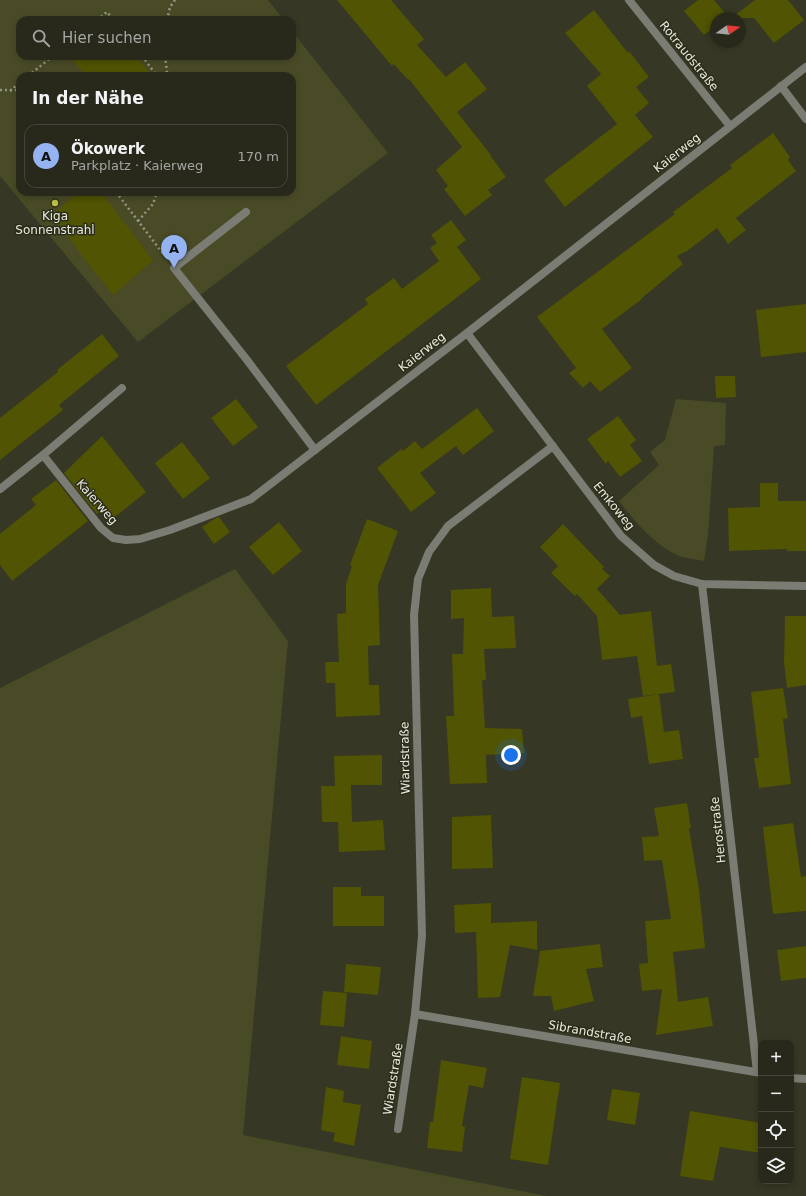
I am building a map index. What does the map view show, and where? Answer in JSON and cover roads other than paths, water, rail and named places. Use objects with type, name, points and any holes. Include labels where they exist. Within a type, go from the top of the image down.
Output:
[{"type":"street","name":"Rotraudstraße","points":[[629,0],[730,126]]},
{"type":"street","name":"Kaierweg","points":[[43,455],[101,528],[113,538],[126,540],[140,539],[170,530],[251,499],[806,67]]},
{"type":"street","points":[[781,86],[806,119]]},
{"type":"street","points":[[246,212],[174,268],[247,360],[315,450]]},
{"type":"street","name":"Emkoweg","points":[[466,333],[622,536],[654,565],[674,576],[702,584],[806,586]]},
{"type":"street","points":[[0,489],[43,455],[122,388]]},
{"type":"street","name":"Wiardstraße","points":[[398,1129],[415,1014],[422,936],[414,615],[418,579],[429,552],[448,526],[552,446]]},
{"type":"street","name":"Herostraße","points":[[702,584],[758,1064]]},
{"type":"street","name":"Sibrandstraße","points":[[415,1014],[758,1073]]},
{"type":"street","points":[[794,1078],[806,1079]]},
{"type":"place","name":"Kiga Sonnenstrahl","points":[[55,203]]},
{"type":"place","name":"Ökowerk","points":[[174,268]]}]
